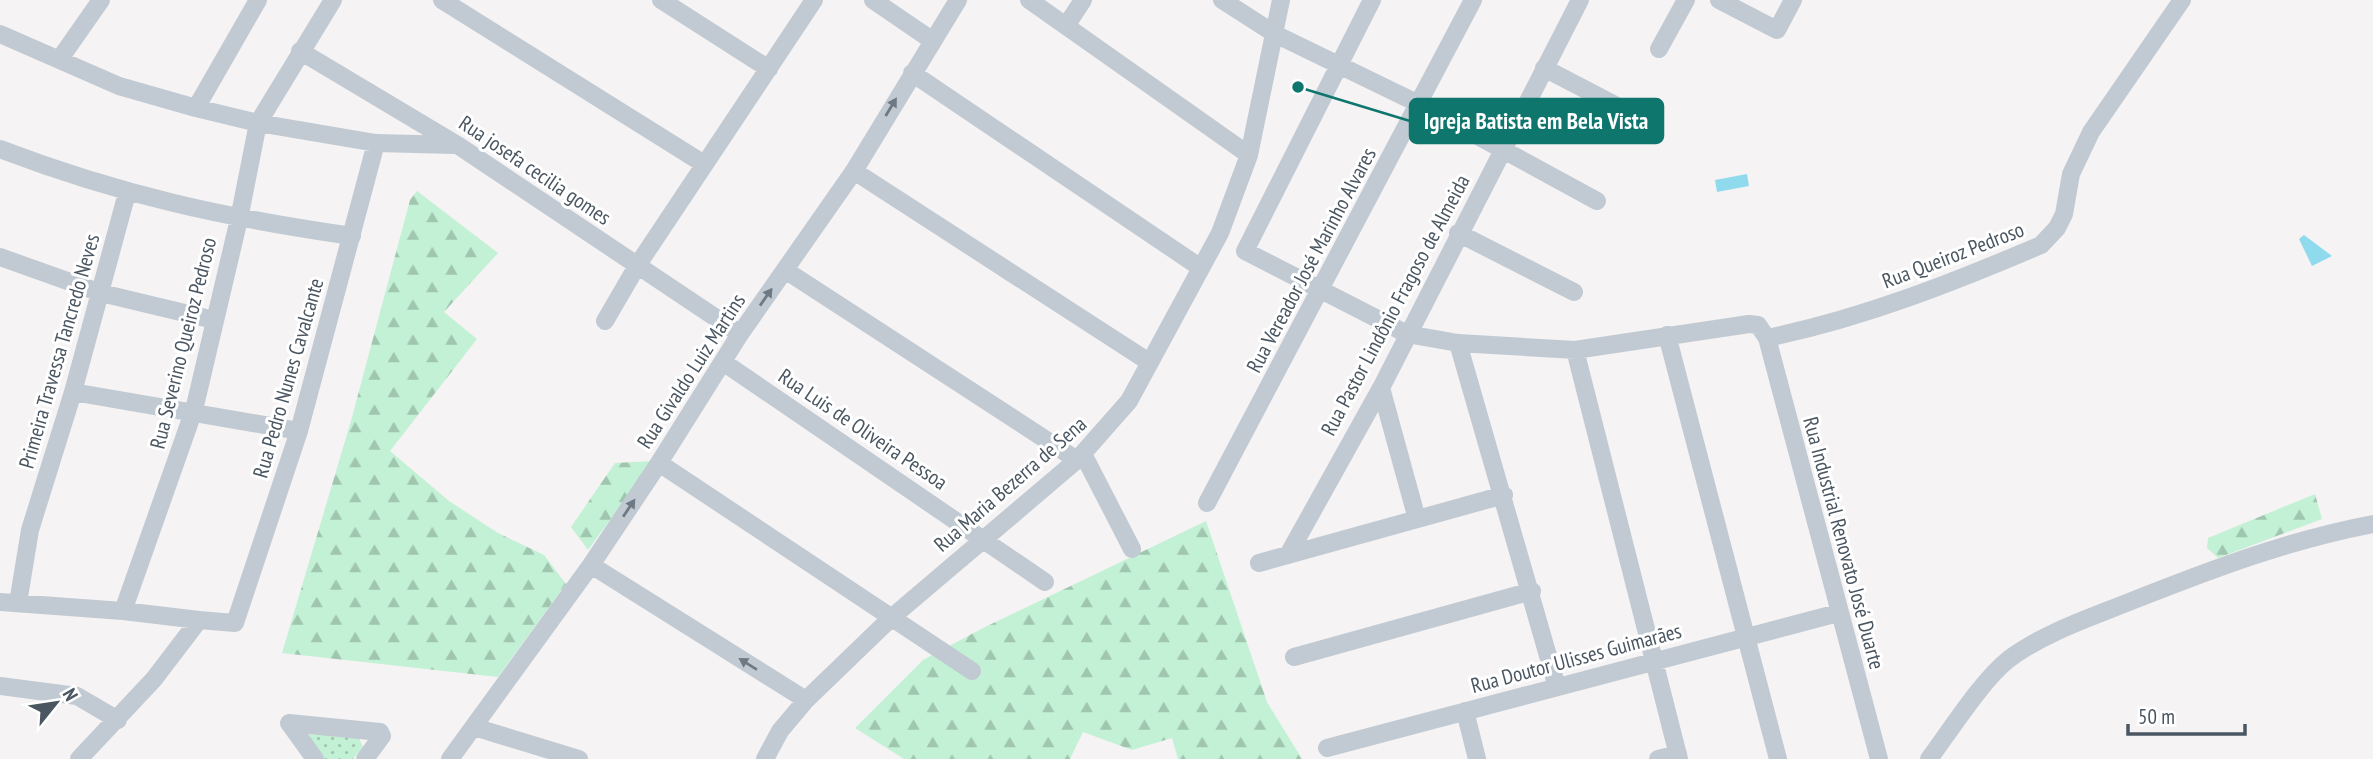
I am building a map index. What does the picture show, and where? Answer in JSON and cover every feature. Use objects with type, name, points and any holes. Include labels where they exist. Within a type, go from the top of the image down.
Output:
[{"type":"street","points":[[59,60],[101,0]]},
{"type":"street","points":[[196,108],[258,0]]},
{"type":"street","name":"Rua Severino Queiroz Pedroso","points":[[123,611],[194,410],[239,219],[258,123],[333,0]]},
{"type":"street","points":[[442,0],[704,164]]},
{"type":"street","points":[[661,0],[769,69]]},
{"type":"street","points":[[604,321],[637,266],[814,0]]},
{"type":"street","points":[[873,0],[933,41]]},
{"type":"street","name":"Rua Givaldo Luiz Martins","points":[[450,759],[591,565],[740,334],[854,171],[958,0]]},
{"type":"street","points":[[1029,0],[1249,155]]},
{"type":"street","points":[[1066,26],[1083,0]]},
{"type":"street","points":[[1222,0],[1275,34],[1419,104],[1597,201]]},
{"type":"street","name":"Rua Maria Bezerra de Sena","points":[[765,759],[780,730],[806,700],[891,618],[1080,457],[1129,401],[1220,233],[1249,155],[1281,0]]},
{"type":"street","points":[[1372,0],[1245,251],[1407,334],[1458,343],[1575,350],[1749,324],[1758,325],[1767,338]]},
{"type":"street","name":"Rua Vereador José Marinho Alvares","points":[[1208,503],[1473,0]]},
{"type":"street","name":"Rua Pastor Lindônio Fragoso de Almeida","points":[[1288,555],[1381,388],[1458,233],[1580,0]]},
{"type":"street","points":[[1659,48],[1686,0]]},
{"type":"street","points":[[1719,0],[1777,30],[1793,0]]},
{"type":"street","name":"Rua Queiroz Pedroso","points":[[1767,338],[1829,325],[1895,303],[2041,245],[2057,228],[2064,214],[2071,174],[2091,132],[2182,0]]},
{"type":"street","points":[[0,34],[119,86],[196,108],[258,123],[376,142],[459,146]]},
{"type":"street","name":"Rua josefa cecilia gomes","points":[[300,51],[459,146],[740,334]]},
{"type":"street","points":[[1544,68],[1615,105]]},
{"type":"street","points":[[912,73],[1201,268]]},
{"type":"street","name":"Rua Pedro Nunes Cavalcante","points":[[199,620],[235,624],[299,431],[376,142]]},
{"type":"street","points":[[0,149],[76,178],[127,193],[239,219],[352,236]]},
{"type":"street","points":[[854,171],[1149,362]]},
{"type":"street","name":"Primeira Travessa Tancredo Neves","points":[[18,603],[30,530],[73,392],[127,193]]},
{"type":"street","points":[[1458,233],[1574,292]]},
{"type":"street","points":[[0,257],[101,293],[214,320]]},
{"type":"street","points":[[785,270],[1080,457],[1132,549]]},
{"type":"street","points":[[1667,335],[1778,759]]},
{"type":"street","name":"Rua Industrial Renovato José Duarte","points":[[1767,338],[1879,759]]},
{"type":"street","points":[[1458,343],[1532,591],[1557,687]]},
{"type":"street","points":[[1575,350],[1679,756],[1658,759]]},
{"type":"street","name":"Rua Luis de Oliveira Pessoa","points":[[723,362],[1045,582]]},
{"type":"street","points":[[1381,388],[1416,519]]},
{"type":"street","points":[[73,392],[194,410],[299,431]]},
{"type":"street","points":[[659,463],[972,671]]},
{"type":"street","points":[[1259,563],[1504,495]]},
{"type":"street","points":[[1929,759],[2007,660],[2029,647],[2070,626],[2212,569],[2295,541],[2373,524]]},
{"type":"street","points":[[591,565],[806,700]]},
{"type":"street","points":[[1294,657],[1532,591]]},
{"type":"street","points":[[0,602],[123,611],[199,620],[182,646],[118,720],[79,759]]},
{"type":"street","name":"Rua Doutor Ulisses Guimarães","points":[[1327,748],[1838,613]]},
{"type":"street","points":[[0,686],[77,696],[118,720]]},
{"type":"street","points":[[1465,711],[1477,759]]},
{"type":"street","points":[[315,759],[289,723],[380,732],[382,736],[365,759]]},
{"type":"street","points":[[474,727],[579,759]]},
{"type":"green space","points":[[417,191],[498,253],[444,312],[477,339],[390,451],[449,501],[498,533],[544,555],[566,584],[498,677],[282,653],[351,421],[410,200]]},
{"type":"green space","points":[[653,461],[588,550],[571,527],[615,463]]},
{"type":"green space","points":[[2315,494],[2322,519],[2218,558],[2207,548],[2208,538]]},
{"type":"green space","points":[[1206,521],[1267,702],[1302,759],[1178,759],[1172,738],[1132,750],[1083,732],[1070,759],[904,759],[855,728],[923,660],[983,628]]},
{"type":"green space","points":[[299,734],[358,736],[363,747],[353,759],[319,759]]},
{"type":"water","points":[[1747,174],[1749,186],[1717,192],[1715,180]]},
{"type":"water","points":[[2304,235],[2332,256],[2312,266],[2299,239]]},
{"type":"place","name":"Igreja Batista em Bela Vista","points":[[1298,87]]}]
